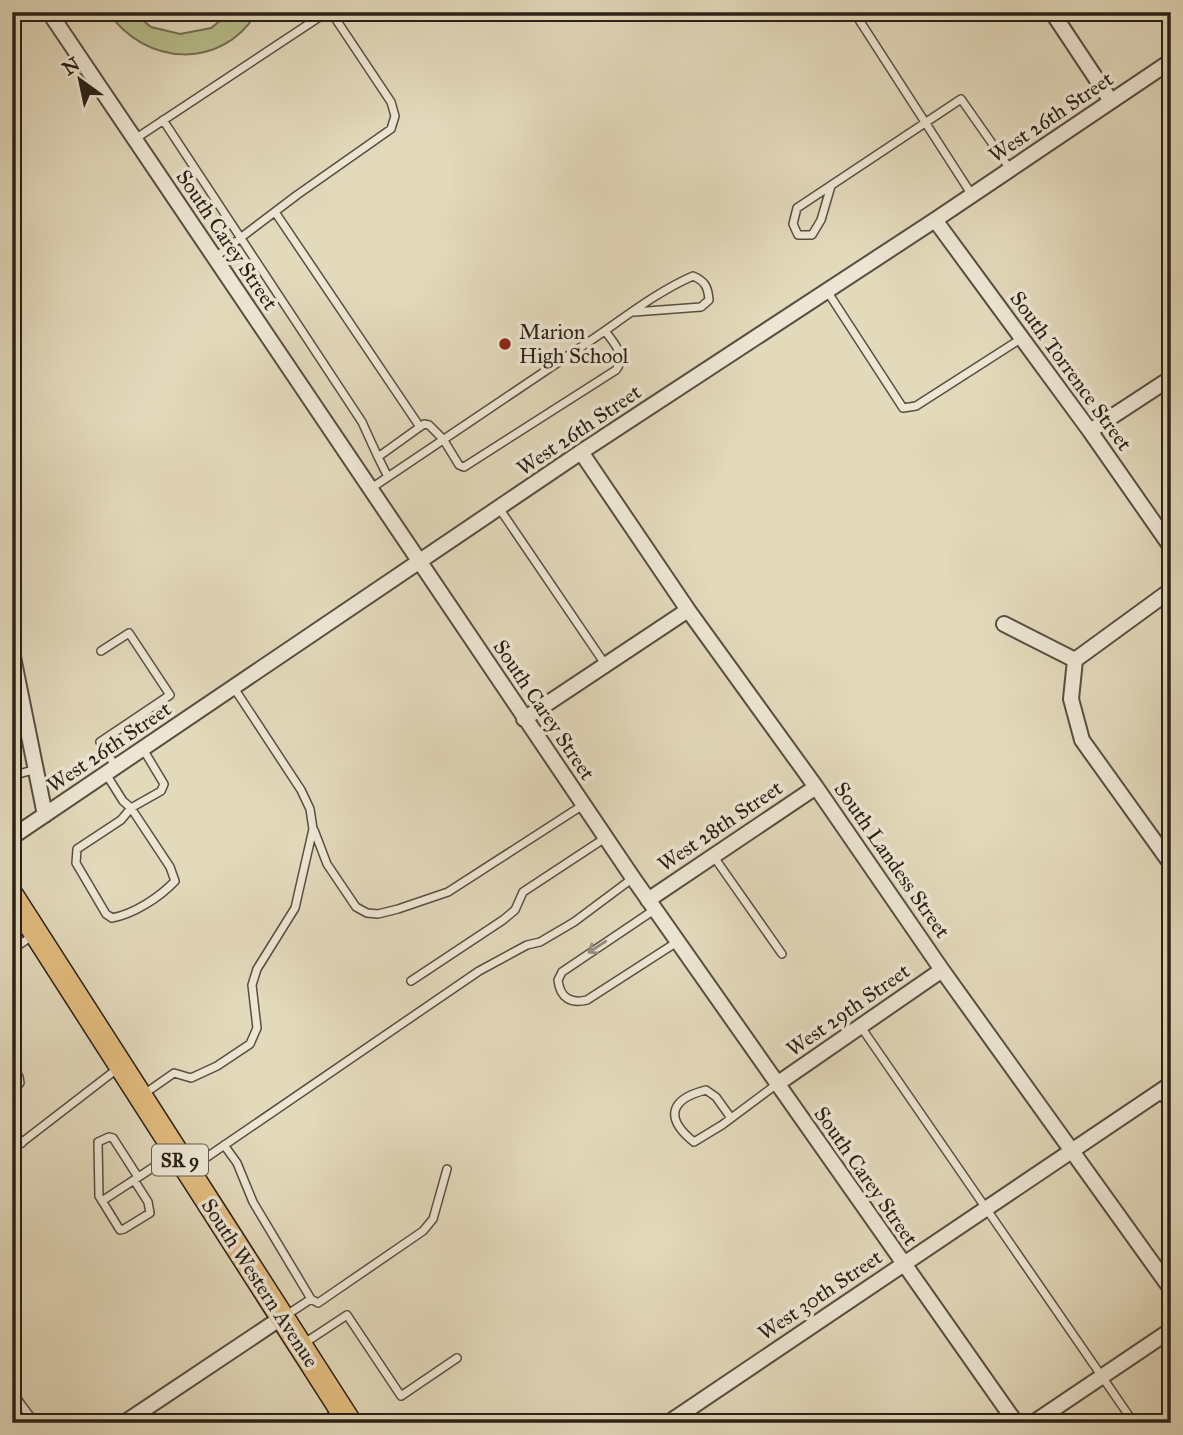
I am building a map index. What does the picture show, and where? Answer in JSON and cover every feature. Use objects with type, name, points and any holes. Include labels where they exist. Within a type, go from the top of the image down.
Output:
[{"type":"highway","name":"South Western Avenue","points":[[12,896],[346,1416]]},
{"type":"street","name":"South Carey Street","points":[[48,12],[605,838],[1016,1423]]},
{"type":"street","points":[[1052,12],[1111,102]]},
{"type":"street","name":"West 26th Street","points":[[12,836],[581,452],[973,195],[1171,61]]},
{"type":"street","name":"South Torrence Street","points":[[935,220],[1090,431],[1171,547]]},
{"type":"street","points":[[1090,431],[1171,378]]},
{"type":"street","name":"South Landess Street","points":[[581,452],[688,610],[1171,1289]]},
{"type":"street","points":[[1171,590],[1075,660],[1071,699],[1082,740],[1171,864]]},
{"type":"street","points":[[524,719],[688,610]]},
{"type":"street","points":[[1004,624],[1075,660]]},
{"type":"street","points":[[12,652],[18,710],[36,769],[45,815]]},
{"type":"street","name":"West 28th Street","points":[[651,905],[714,857],[816,788]]},
{"type":"street","name":"West 29th Street","points":[[777,1084],[942,970]]},
{"type":"street","name":"West 30th Street","points":[[668,1423],[1165,1088]]},
{"type":"street","points":[[124,1423],[281,1318]]},
{"type":"street","points":[[1033,1423],[1171,1330]]},
{"type":"lane","points":[[134,139],[329,12],[391,102],[396,116],[391,129],[214,258]]},
{"type":"lane","points":[[853,12],[973,195]]},
{"type":"lane","points":[[831,186],[821,220],[812,235],[797,235],[793,224],[797,208],[961,99],[1010,170]]},
{"type":"lane","points":[[163,120],[362,422],[388,477]]},
{"type":"lane","points":[[275,212],[420,427]]},
{"type":"lane","points":[[370,489],[680,281],[692,276],[701,279],[708,289],[709,300],[701,307],[634,312]]},
{"type":"lane","points":[[827,291],[903,408],[916,407],[1022,338]]},
{"type":"lane","points":[[378,457],[420,427],[429,425],[443,439],[459,466],[464,467],[475,462],[616,370],[621,356],[605,331]]},
{"type":"lane","points":[[499,508],[606,664]]},
{"type":"lane","points":[[101,651],[129,633],[170,695],[100,742],[123,801],[131,808],[170,867],[175,881],[166,891],[122,916],[112,918],[106,914],[76,863],[77,849],[121,820],[131,808],[161,791],[164,784],[143,749]]},
{"type":"lane","points":[[234,688],[301,790],[310,809],[313,829],[327,864],[356,906],[367,913],[377,914],[398,909],[448,892],[583,805]]},
{"type":"lane","points":[[12,776],[36,769]]},
{"type":"lane","points":[[140,1097],[174,1073],[191,1078],[217,1066],[250,1044],[257,1028],[252,985],[257,969],[295,908],[313,829]]},
{"type":"lane","points":[[411,981],[503,920],[515,910],[523,892],[605,838]]},
{"type":"lane","points":[[714,857],[782,954]]},
{"type":"lane","points":[[102,1201],[136,1179],[224,1146],[479,971],[563,929],[633,878]]},
{"type":"lane","points":[[651,905],[562,972],[558,981],[563,995],[577,1002],[587,1000],[677,942]]},
{"type":"lane","points":[[12,950],[36,933]]},
{"type":"lane","points":[[861,1027],[1134,1423]]},
{"type":"lane","points":[[12,1066],[20,1083],[12,1091]]},
{"type":"lane","points":[[12,1150],[121,1066]]},
{"type":"lane","points":[[732,1118],[716,1097],[706,1090],[690,1094],[679,1101],[674,1111],[675,1121],[694,1142],[732,1118],[777,1084]]},
{"type":"lane","points":[[1165,1088],[1171,1109]]},
{"type":"lane","points":[[12,1130],[22,1143]]},
{"type":"lane","points":[[113,1138],[136,1179],[148,1202],[150,1213],[120,1230],[99,1196],[98,1142],[113,1138]]},
{"type":"lane","points":[[224,1146],[237,1163],[253,1202],[311,1299],[318,1303],[423,1231],[433,1219],[447,1169]]},
{"type":"lane","points":[[281,1318],[311,1299]]},
{"type":"lane","points":[[300,1346],[347,1315],[401,1396],[457,1358]]},
{"type":"lane","points":[[12,1392],[35,1423]]},
{"type":"lane","points":[[320,1423],[346,1416]]},
{"type":"lane","points":[[242,1423],[258,1418],[265,1423]]},
{"type":"green space","points":[[108,12],[133,12],[151,27],[180,34],[211,28],[231,12],[257,12],[242,31],[224,44],[204,52],[183,54],[162,51],[142,43],[124,30]]},
{"type":"place","name":"Marion High School","points":[[505,344]]}]
